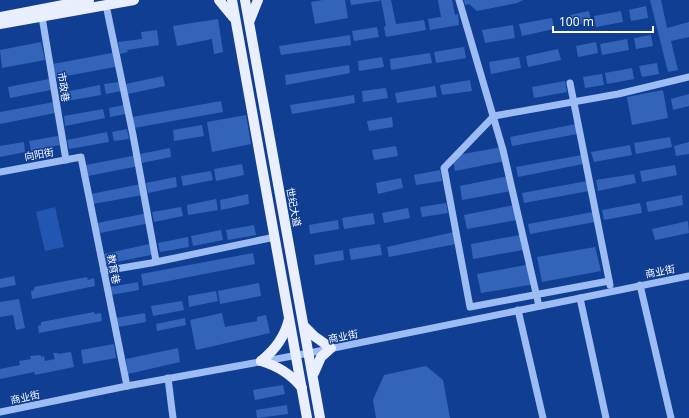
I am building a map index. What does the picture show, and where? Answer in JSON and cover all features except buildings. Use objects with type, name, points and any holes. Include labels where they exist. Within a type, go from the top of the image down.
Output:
[{"type":"main road","points":[[0,17],[82,3],[106,5],[134,0]]},
{"type":"main road","points":[[219,0],[229,11],[235,22]]},
{"type":"main road","points":[[232,0],[307,418]]},
{"type":"main road","name":"世纪大道","points":[[245,0],[310,353],[320,418]]},
{"type":"main road","points":[[249,24],[258,0]]},
{"type":"main road","points":[[0,24],[42,17],[82,3]]},
{"type":"main road","points":[[261,361],[272,352],[281,339],[289,316]]},
{"type":"main road","points":[[304,326],[314,336],[331,348],[318,361],[313,376]]},
{"type":"main road","points":[[261,361],[274,365],[286,372],[302,389]]},
{"type":"street","points":[[459,0],[494,116],[539,306]]},
{"type":"street","points":[[106,5],[133,135],[156,261]]},
{"type":"street","name":"市政巷","points":[[42,17],[66,160]]},
{"type":"street","points":[[609,281],[470,307],[444,168],[494,116],[618,94],[689,77]]},
{"type":"street","points":[[570,83],[611,291]]},
{"type":"street","name":"向阳街","points":[[0,172],[81,157]]},
{"type":"street","name":"教育巷","points":[[81,157],[127,386]]},
{"type":"street","points":[[104,271],[152,263],[275,237]]},
{"type":"street","name":"商业街","points":[[0,412],[168,378],[310,353],[689,276]]},
{"type":"street","points":[[640,285],[671,418]]},
{"type":"street","points":[[580,298],[606,418]]},
{"type":"street","points":[[518,310],[543,418]]},
{"type":"street","points":[[168,378],[173,418]]},
{"type":"shaded area","points":[[55,207],[64,247],[45,251],[36,212]]}]
